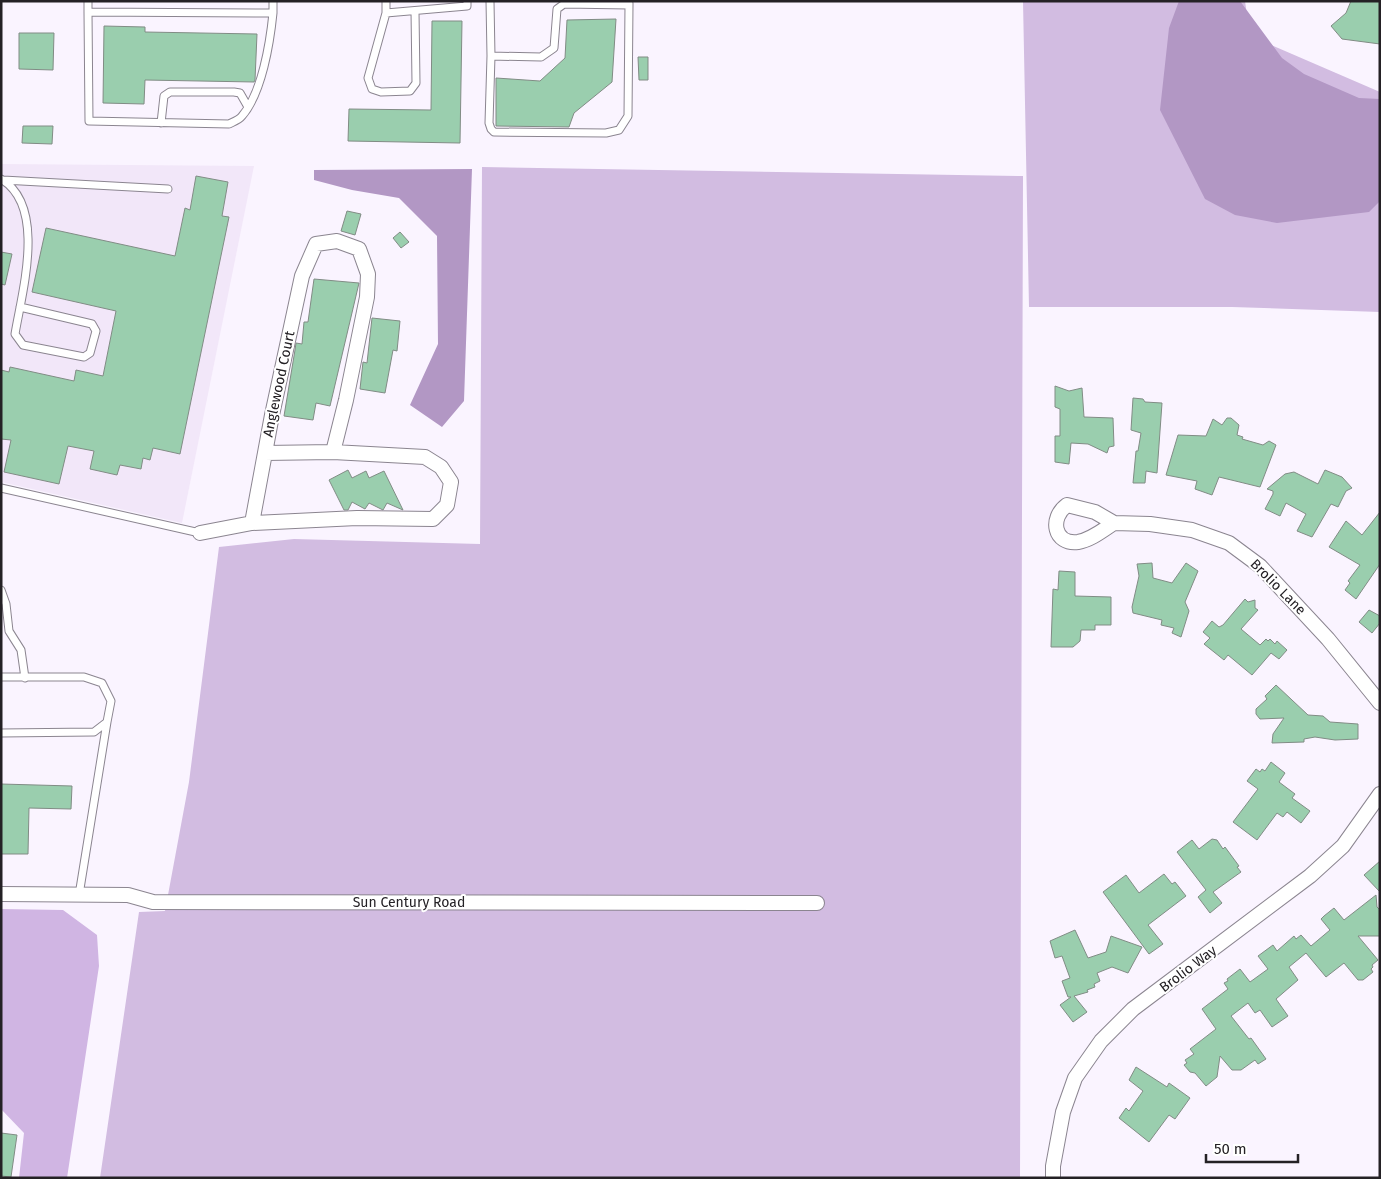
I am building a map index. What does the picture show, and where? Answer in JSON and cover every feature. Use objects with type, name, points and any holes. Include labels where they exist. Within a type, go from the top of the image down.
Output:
[{"type":"street","name":"Anglewood Court","points":[[252,523],[302,276],[316,244],[336,241],[359,249],[368,274],[367,297],[346,400],[333,452]]},
{"type":"street","points":[[200,533],[252,523],[358,518],[433,519],[446,505],[451,482],[441,467],[425,457],[333,452],[265,453]]},
{"type":"street","name":"Brolio Lane","points":[[1114,523],[1150,524],[1192,530],[1229,543],[1260,566],[1328,639],[1380,703]]},
{"type":"street","name":"Brolio Way","points":[[1053,1178],[1053,1166],[1063,1112],[1076,1078],[1101,1040],[1133,1010],[1310,876],[1343,846],[1380,794]]},
{"type":"street","name":"Sun Century Road","points":[[1,894],[128,895],[153,902],[817,903]]},
{"type":"lane","points":[[88,1],[89,121],[228,124],[240,118],[248,107],[265,56],[273,13],[273,1]]},
{"type":"lane","points":[[386,1],[386,13],[368,78],[372,89],[381,92],[410,91],[416,83],[415,11]]},
{"type":"lane","points":[[386,13],[467,6],[467,1]]},
{"type":"lane","points":[[490,1],[490,123],[491,129],[494,132],[606,133],[619,130],[628,116],[629,3],[564,4],[557,9],[554,48],[542,57],[491,56]]},
{"type":"lane","points":[[88,12],[273,13]]},
{"type":"lane","points":[[161,123],[164,96],[170,92],[240,93],[248,107]]},
{"type":"lane","points":[[2,179],[168,189]]},
{"type":"lane","points":[[2,179],[20,196],[27,227],[29,256],[15,334],[23,345],[84,357],[90,353],[96,331],[92,324],[20,307]]},
{"type":"lane","points":[[1,488],[200,533]]},
{"type":"lane","points":[[1,590],[6,604],[5,631],[21,650],[25,678]]},
{"type":"lane","points":[[1,678],[84,677],[102,684],[111,701],[79,894]]},
{"type":"lane","points":[[1,733],[94,732],[107,722]]},
{"type":"shaded area","points":[[1023,1],[1245,1],[1250,36],[1380,92],[1380,312],[1232,307],[1029,307]]},
{"type":"shaded area","points":[[1179,1],[1240,1],[1282,58],[1304,74],[1359,98],[1380,99],[1380,201],[1369,212],[1277,223],[1235,215],[1205,199],[1160,110],[1169,28]]},
{"type":"shaded area","points":[[1,164],[254,166],[182,523],[1,482]]},
{"type":"shaded area","points":[[482,167],[1023,176],[1020,1178],[100,1178],[139,912],[165,911],[189,782],[219,547],[294,539],[480,544]]},
{"type":"shaded area","points":[[472,169],[464,401],[442,427],[410,405],[438,344],[437,236],[399,198],[352,190],[314,180],[314,170]]},
{"type":"shaded area","points":[[1,909],[63,910],[97,935],[99,966],[67,1178],[19,1178],[24,1133],[1,1109]]},
{"type":"building","points":[[1351,1],[1380,1],[1380,44],[1342,39],[1331,26],[1346,13]]},
{"type":"building","points":[[616,19],[612,82],[574,113],[569,127],[496,126],[496,78],[540,81],[565,58],[567,20]]},
{"type":"building","points":[[432,21],[462,21],[460,143],[348,141],[349,109],[431,110]]},
{"type":"building","points":[[104,26],[145,27],[145,32],[257,34],[255,80],[254,82],[145,80],[144,104],[103,103]]},
{"type":"building","points":[[19,33],[54,33],[53,70],[19,69]]},
{"type":"building","points":[[638,57],[648,57],[648,80],[639,80]]},
{"type":"building","points":[[23,126],[53,126],[52,144],[22,143]]},
{"type":"building","points":[[196,176],[228,182],[222,216],[229,217],[180,454],[153,448],[150,460],[143,458],[141,469],[120,465],[117,475],[90,469],[94,451],[68,446],[59,484],[4,472],[11,440],[1,439],[1,370],[9,372],[10,367],[74,381],[76,370],[103,376],[116,311],[32,292],[46,228],[175,256],[185,208],[190,210]]},
{"type":"building","points":[[347,211],[361,214],[355,235],[341,231]]},
{"type":"building","points":[[400,232],[409,242],[401,248],[393,238]]},
{"type":"building","points":[[1,252],[12,254],[5,285],[1,284]]},
{"type":"building","points":[[314,279],[359,283],[330,406],[316,403],[313,420],[284,416],[296,343],[302,344],[304,322],[308,322]]},
{"type":"building","points":[[372,318],[400,321],[397,351],[393,350],[385,393],[360,389],[363,362],[367,363]]},
{"type":"building","points":[[1055,386],[1069,391],[1082,388],[1084,417],[1113,418],[1114,446],[1109,447],[1107,453],[1088,444],[1071,443],[1069,464],[1055,462],[1055,436],[1060,436],[1060,409],[1055,407]]},
{"type":"building","points":[[1133,398],[1143,399],[1145,402],[1162,403],[1157,473],[1146,471],[1145,483],[1133,483],[1136,451],[1138,451],[1141,433],[1131,430]]},
{"type":"building","points":[[1227,418],[1231,418],[1239,425],[1237,435],[1243,437],[1242,439],[1263,445],[1269,441],[1276,445],[1260,487],[1219,477],[1212,495],[1195,489],[1197,481],[1166,475],[1178,435],[1206,436],[1213,419],[1222,425]]},
{"type":"building","points":[[348,470],[352,478],[366,471],[369,478],[384,471],[403,510],[387,503],[383,510],[369,503],[365,509],[352,502],[348,510],[344,510],[329,480]]},
{"type":"building","points":[[1325,470],[1342,477],[1352,488],[1346,491],[1338,507],[1331,504],[1312,537],[1297,531],[1306,514],[1286,503],[1280,516],[1265,509],[1273,494],[1273,491],[1267,489],[1285,474],[1294,472],[1318,484]]},
{"type":"building","points":[[1380,512],[1380,564],[1356,599],[1345,590],[1350,583],[1348,581],[1360,565],[1329,547],[1346,521],[1362,535]]},
{"type":"building","points":[[1152,563],[1153,578],[1172,583],[1186,563],[1198,571],[1185,602],[1189,611],[1181,637],[1172,633],[1174,628],[1161,625],[1162,620],[1133,613],[1132,607],[1139,576],[1137,564]]},
{"type":"building","points":[[1059,571],[1075,572],[1075,596],[1111,597],[1111,625],[1095,625],[1095,630],[1081,630],[1080,641],[1073,647],[1051,647],[1053,589],[1058,590]]},
{"type":"building","points":[[1245,599],[1248,602],[1255,600],[1255,608],[1258,610],[1241,629],[1260,645],[1266,639],[1268,641],[1270,639],[1275,644],[1277,641],[1287,650],[1279,659],[1271,653],[1252,675],[1228,655],[1224,660],[1204,644],[1210,638],[1203,632],[1212,621],[1219,627],[1223,625]]},
{"type":"building","points":[[1369,610],[1380,616],[1380,623],[1372,633],[1359,622]]},
{"type":"building","points":[[1276,685],[1308,715],[1323,716],[1330,722],[1358,724],[1358,739],[1335,740],[1315,737],[1304,739],[1304,742],[1272,743],[1273,734],[1284,718],[1260,719],[1256,714],[1256,709],[1267,699],[1265,696]]},
{"type":"building","points":[[1271,762],[1285,773],[1279,782],[1295,794],[1292,798],[1310,811],[1301,823],[1287,812],[1283,817],[1277,813],[1257,840],[1233,822],[1258,789],[1247,781],[1256,769],[1260,772],[1262,769],[1265,771]]},
{"type":"building","points":[[1,784],[72,786],[71,809],[29,808],[28,854],[1,854]]},
{"type":"building","points":[[1212,839],[1217,840],[1223,849],[1225,847],[1239,866],[1237,867],[1241,872],[1213,892],[1222,903],[1210,913],[1198,897],[1206,890],[1177,852],[1192,840],[1199,849]]},
{"type":"building","points":[[1380,861],[1380,892],[1364,875]]},
{"type":"building","points":[[1164,874],[1172,884],[1175,882],[1186,896],[1148,925],[1163,944],[1149,954],[1103,892],[1126,875],[1139,893]]},
{"type":"building","points":[[1376,895],[1377,907],[1380,910],[1380,936],[1358,936],[1378,960],[1372,965],[1371,969],[1373,972],[1363,980],[1358,980],[1344,963],[1326,977],[1306,953],[1289,967],[1298,980],[1276,999],[1288,1016],[1272,1027],[1260,1010],[1255,1013],[1248,1003],[1231,1016],[1249,1039],[1251,1038],[1266,1059],[1258,1064],[1255,1060],[1241,1070],[1232,1070],[1220,1056],[1217,1077],[1206,1086],[1195,1073],[1190,1072],[1184,1065],[1187,1063],[1185,1060],[1194,1054],[1190,1049],[1216,1029],[1202,1009],[1228,989],[1224,983],[1228,981],[1227,979],[1240,969],[1250,982],[1268,969],[1258,956],[1273,945],[1277,951],[1294,936],[1296,939],[1301,935],[1311,946],[1330,930],[1321,919],[1334,908],[1344,920]]},
{"type":"building","points":[[1075,930],[1088,958],[1106,952],[1111,936],[1142,947],[1128,973],[1112,967],[1097,973],[1100,981],[1094,984],[1095,987],[1087,990],[1088,992],[1074,996],[1087,1012],[1073,1022],[1060,1005],[1071,997],[1068,997],[1062,981],[1070,978],[1062,956],[1055,958],[1050,941]]},
{"type":"building","points":[[1136,1067],[1167,1087],[1169,1083],[1190,1098],[1175,1119],[1169,1115],[1149,1142],[1119,1118],[1126,1108],[1129,1111],[1143,1091],[1129,1080]]},
{"type":"building","points":[[1,1133],[17,1135],[11,1177],[1,1176]]}]
